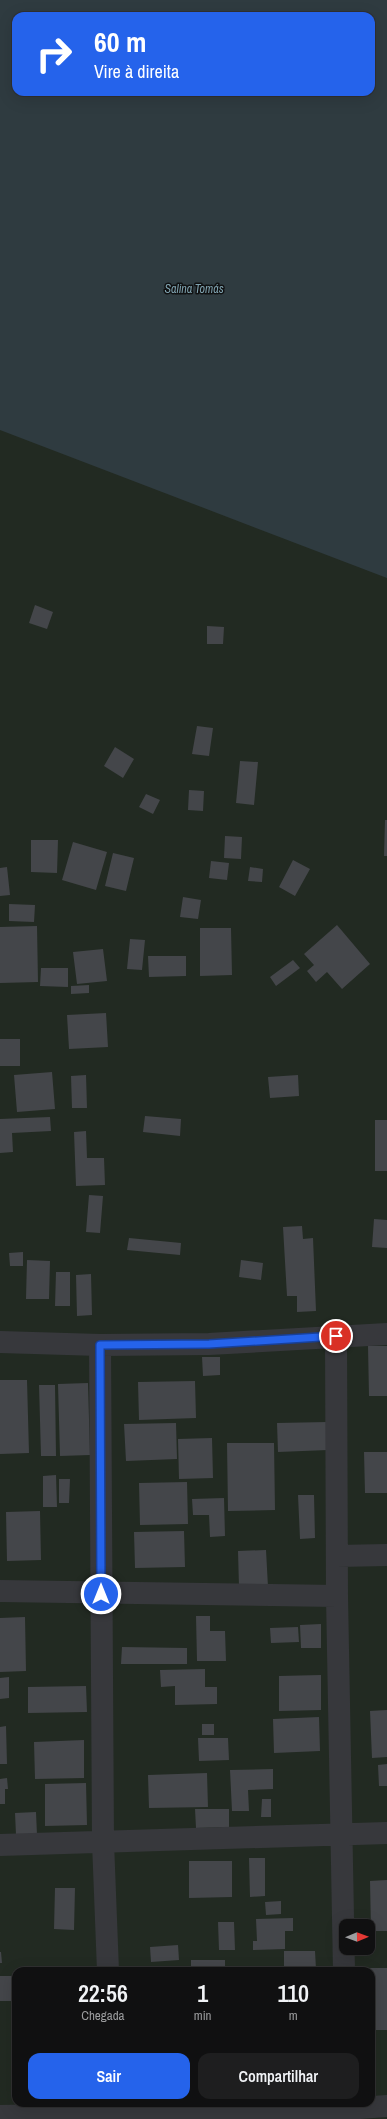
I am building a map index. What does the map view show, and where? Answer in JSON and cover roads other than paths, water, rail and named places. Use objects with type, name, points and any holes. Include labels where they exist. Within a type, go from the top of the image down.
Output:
[{"type":"street","points":[[0,1342],[100,1345],[209,1344],[387,1334]]},
{"type":"street","points":[[336,1336],[337,1596],[344,1967]]},
{"type":"street","points":[[100,1345],[103,1842],[108,1967]]},
{"type":"street","points":[[337,1556],[387,1555]]},
{"type":"street","points":[[0,1591],[101,1594],[337,1596]]},
{"type":"street","points":[[0,1845],[387,1833]]},
{"type":"street","points":[[0,2116],[114,2112],[346,2110],[387,2106]]},
{"type":"water","name":"Salina Tomás","points":[[0,0],[387,0],[387,578],[0,430]]}]
